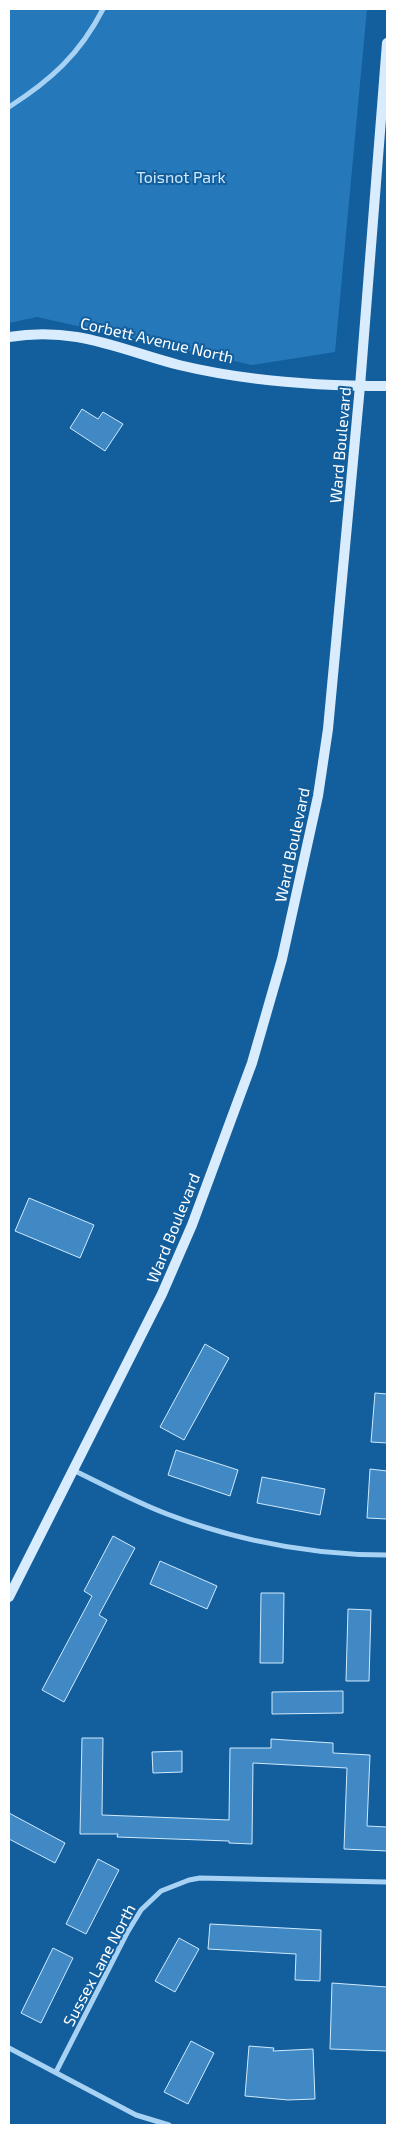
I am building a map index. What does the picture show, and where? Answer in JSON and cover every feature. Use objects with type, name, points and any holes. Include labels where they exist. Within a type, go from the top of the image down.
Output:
[{"type":"main road","name":"Ward Boulevard","points":[[9,1597],[162,1294],[192,1225],[252,1064],[282,959],[316,806],[328,729],[360,386],[387,43]]},
{"type":"main road","name":"Corbett Avenue North","points":[[9,337],[55,334],[75,336],[135,350],[179,364],[219,372],[261,378],[360,386],[387,386]]},
{"type":"street","points":[[9,107],[32,92],[69,60],[82,45],[102,9]]},
{"type":"street","points":[[73,1470],[165,1513],[232,1536],[323,1553],[387,1556]]},
{"type":"street","name":"Sussex Lane North","points":[[56,2072],[127,1933],[142,1910],[161,1891],[182,1882],[200,1878],[387,1882]]},
{"type":"street","points":[[9,2048],[136,2115],[170,2125]]},
{"type":"green space","name":"Toisnot Park","points":[[9,9],[367,9],[335,352],[252,365],[37,317],[9,323]]},
{"type":"building","points":[[82,409],[98,419],[103,412],[123,424],[105,451],[70,428]]},
{"type":"building","points":[[29,1198],[94,1225],[80,1258],[15,1231]]},
{"type":"building","points":[[205,1344],[229,1358],[184,1440],[160,1427]]},
{"type":"building","points":[[375,1393],[387,1394],[387,1443],[371,1442]]},
{"type":"building","points":[[176,1450],[238,1470],[230,1496],[168,1475]]},
{"type":"building","points":[[370,1469],[387,1471],[387,1519],[367,1518]]},
{"type":"building","points":[[262,1477],[325,1489],[320,1515],[257,1503]]},
{"type":"building","points":[[113,1536],[135,1548],[99,1615],[107,1620],[64,1702],[42,1690],[92,1596],[84,1591]]},
{"type":"building","points":[[160,1561],[217,1586],[207,1609],[150,1584]]},
{"type":"building","points":[[261,1593],[284,1593],[283,1663],[260,1663]]},
{"type":"building","points":[[348,1609],[371,1610],[369,1681],[346,1681]]},
{"type":"building","points":[[343,1691],[343,1713],[272,1714],[272,1692]]},
{"type":"building","points":[[82,1738],[103,1738],[102,1815],[229,1820],[230,1748],[271,1748],[271,1739],[333,1743],[333,1753],[370,1755],[367,1826],[387,1827],[387,1851],[344,1849],[347,1768],[253,1763],[252,1844],[229,1843],[229,1841],[117,1837],[118,1834],[80,1834]]},
{"type":"building","points":[[182,1751],[182,1772],[153,1773],[152,1752]]},
{"type":"building","points":[[9,1813],[65,1843],[55,1863],[9,1839]]},
{"type":"building","points":[[98,1859],[119,1870],[86,1934],[66,1924]]},
{"type":"building","points":[[210,1924],[321,1930],[320,1981],[295,1980],[296,1954],[208,1949]]},
{"type":"building","points":[[179,1938],[199,1949],[175,1992],[155,1981]]},
{"type":"building","points":[[53,1948],[73,1958],[41,2023],[21,2013]]},
{"type":"building","points":[[332,1983],[387,1987],[387,2051],[330,2049]]},
{"type":"building","points":[[191,2041],[214,2053],[188,2104],[164,2092]]},
{"type":"building","points":[[249,2046],[274,2048],[273,2051],[313,2049],[315,2099],[288,2100],[245,2096]]}]
